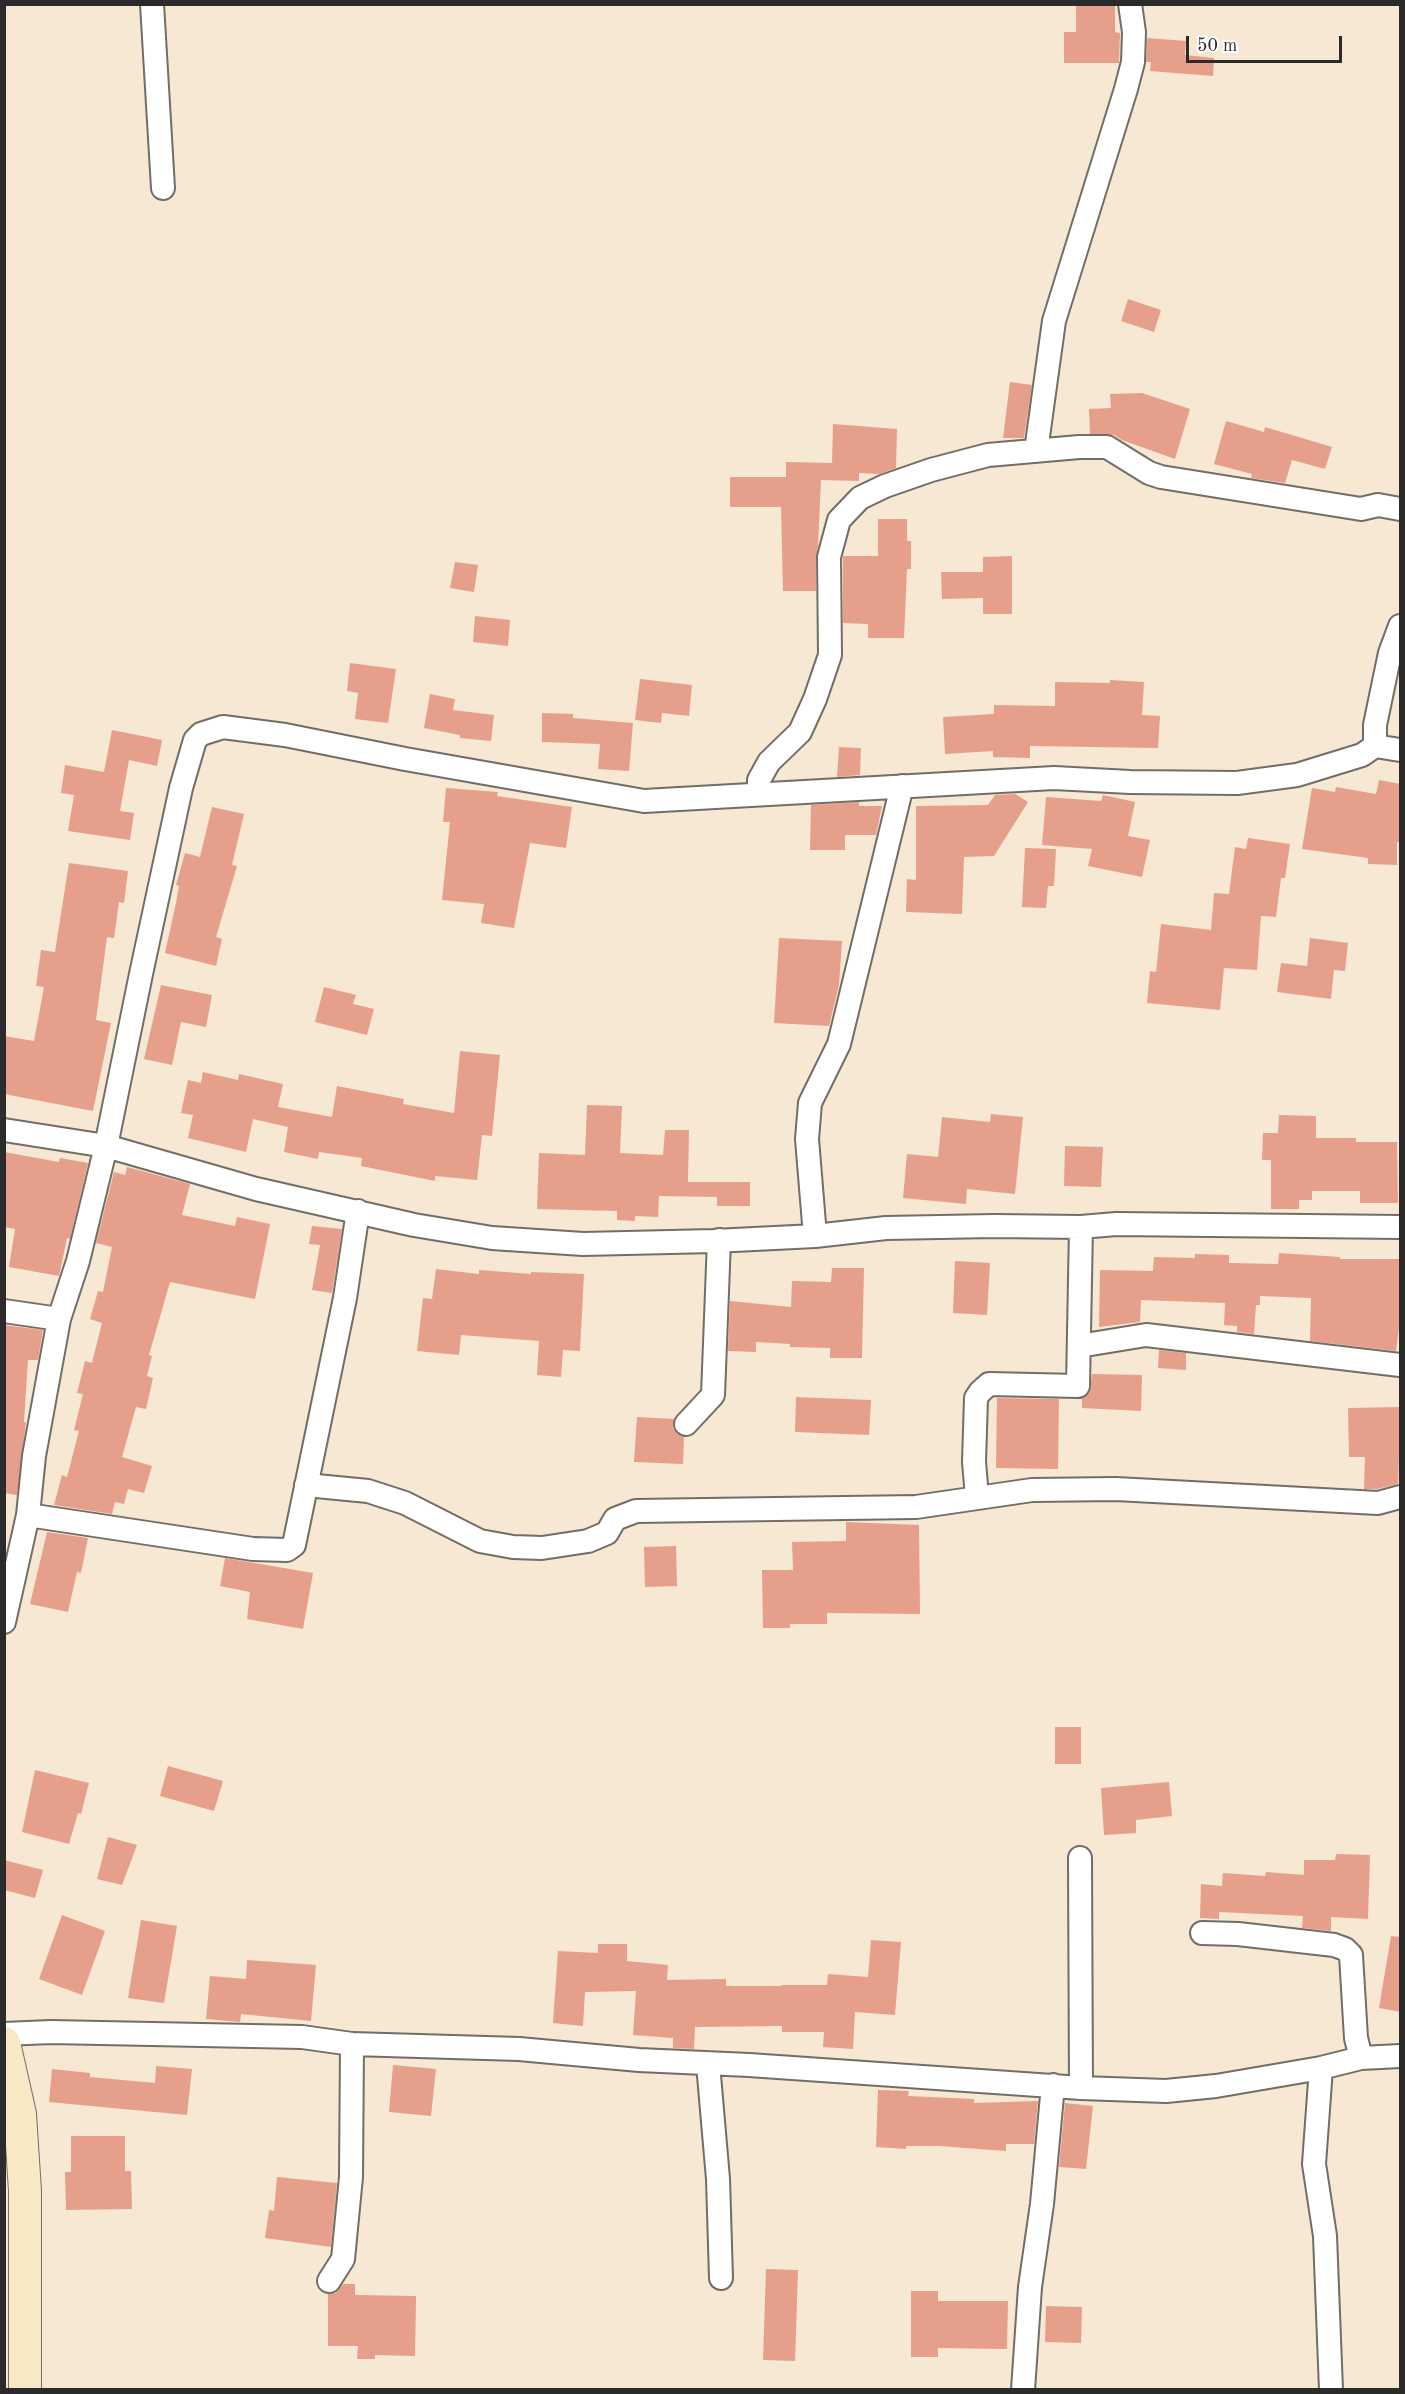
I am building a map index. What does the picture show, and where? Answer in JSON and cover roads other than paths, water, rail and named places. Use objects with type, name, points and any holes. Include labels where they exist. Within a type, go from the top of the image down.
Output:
[{"type":"street","points":[[152,4],[163,188]]},
{"type":"street","points":[[1036,451],[1054,321],[1133,62],[1134,32],[1130,4]]},
{"type":"street","points":[[759,794],[759,780],[769,762],[800,732],[815,699],[830,655],[829,557],[838,520],[860,498],[885,486],[931,470],[988,455],[1079,447],[1107,447],[1149,473],[1161,477],[1361,509],[1378,505],[1401,509]]},
{"type":"street","points":[[1375,746],[1375,725],[1390,653],[1401,626]]},
{"type":"street","points":[[4,1622],[28,1515],[34,1456],[59,1319],[78,1261],[106,1146],[181,788],[195,741],[206,731],[222,727],[285,735],[405,759],[644,801],[1054,778],[1130,782],[1237,783],[1297,775],[1362,755],[1375,746],[1401,750]]},
{"type":"street","points":[[815,1236],[807,1139],[810,1103],[839,1044],[902,786]]},
{"type":"street","points":[[4,1130],[106,1146],[256,1189],[414,1225],[492,1238],[583,1244],[815,1236],[886,1228],[1081,1227],[1150,1224],[1401,1227]]},
{"type":"street","points":[[28,1515],[253,1549],[287,1550],[294,1545],[345,1298],[358,1211]]},
{"type":"street","points":[[977,1497],[974,1462],[976,1398],[980,1392],[989,1384],[1078,1386],[1081,1227]]},
{"type":"street","points":[[686,1424],[713,1395],[719,1240]]},
{"type":"street","points":[[4,1311],[59,1319]]},
{"type":"street","points":[[1079,1346],[1146,1335],[1401,1365]]},
{"type":"street","points":[[306,1485],[368,1491],[405,1503],[480,1541],[513,1547],[542,1548],[588,1541],[607,1533],[615,1519],[636,1511],[916,1507],[1032,1490],[1116,1489],[1378,1503],[1401,1497]]},
{"type":"street","points":[[1080,1858],[1081,2088]]},
{"type":"street","points":[[1202,1933],[1238,1934],[1334,1945],[1345,1949],[1351,1955],[1353,1966],[1353,2010],[1361,2058]]},
{"type":"street","points":[[4,2034],[51,2032],[302,2037],[352,2044],[519,2049],[639,2061],[1081,2088],[1166,2091],[1216,2086],[1321,2068],[1361,2058],[1401,2056]]},
{"type":"street","points":[[4,2043],[20,2114],[25,2191],[26,2390]]},
{"type":"street","points":[[329,2281],[343,2259],[349,2200],[352,2044]]},
{"type":"street","points":[[708,2064],[718,2179],[721,2278]]},
{"type":"street","points":[[1321,2068],[1314,2164],[1325,2236],[1332,2354],[1331,2390]]},
{"type":"street","points":[[1023,2390],[1030,2287],[1042,2204],[1053,2085]]}]
